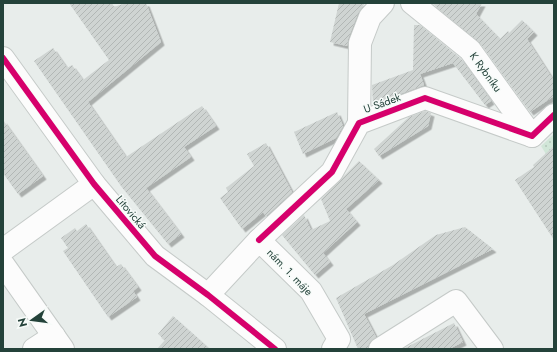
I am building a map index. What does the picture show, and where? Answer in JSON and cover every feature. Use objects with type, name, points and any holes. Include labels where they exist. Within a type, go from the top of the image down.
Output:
[{"type":"street","points":[[359,123],[360,43],[370,16],[383,3]]},
{"type":"street","name":"K Rybníku","points":[[412,3],[470,50],[532,136]]},
{"type":"street","name":"Litovická","points":[[3,58],[94,184],[155,256],[208,295],[275,349]]},
{"type":"street","name":"U Sádek","points":[[259,240],[332,172],[359,123],[425,98],[532,136]]},
{"type":"street","points":[[532,136],[554,115]]},
{"type":"street","points":[[3,250],[94,184]]},
{"type":"street","name":"nám. 1. máje","points":[[208,295],[259,240],[311,292],[340,339],[333,349]]},
{"type":"street","points":[[3,264],[58,343],[34,349]]},
{"type":"street","points":[[380,349],[456,301],[492,349]]},
{"type":"green space","points":[[554,134],[554,167],[541,146]]},
{"type":"building","points":[[69,3],[112,3],[114,7],[126,3],[146,3],[161,42],[88,102],[126,157],[202,106],[216,126],[184,147],[191,157],[146,188],[181,234],[168,244],[121,186],[34,61],[53,48],[67,68],[72,65],[83,80],[109,60]]},
{"type":"building","points":[[339,3],[365,3],[358,13],[348,39],[347,46],[330,42]]},
{"type":"building","points":[[432,3],[482,3],[476,14],[500,39],[508,31],[509,33],[522,20],[534,32],[527,39],[554,81],[554,96],[530,112],[480,43]]},
{"type":"building","points":[[414,25],[420,25],[461,59],[491,101],[485,105],[453,63],[420,74],[424,85],[373,104],[372,85],[413,70]]},
{"type":"building","points":[[425,111],[431,113],[428,126],[379,156],[374,149],[409,117]]},
{"type":"building","points":[[337,112],[343,126],[336,138],[303,154],[294,132]]},
{"type":"building","points":[[3,120],[43,176],[18,194],[3,173]]},
{"type":"building","points":[[266,143],[292,192],[266,216],[263,212],[242,229],[220,198],[228,192],[226,188],[254,166],[247,154]]},
{"type":"building","points":[[554,146],[554,240],[515,180],[534,167],[533,165]]},
{"type":"building","points":[[359,161],[379,180],[346,209],[357,222],[323,253],[330,262],[315,275],[282,235],[304,215],[311,230],[330,221],[321,199]]},
{"type":"building","points":[[86,224],[116,267],[121,264],[138,287],[133,291],[137,297],[108,317],[63,251],[68,248],[61,238],[75,228],[77,231]]},
{"type":"building","points":[[465,227],[493,249],[364,314],[376,337],[369,343],[368,349],[358,349],[336,298],[393,265],[436,235]]},
{"type":"building","points":[[173,316],[210,349],[157,349],[165,340],[158,334]]},
{"type":"building","points":[[454,323],[463,342],[449,349],[403,349]]},
{"type":"cycle path","points":[[3,58],[94,184],[155,256],[208,295],[275,349]]},
{"type":"cycle path","points":[[259,240],[332,172],[359,123],[425,98],[532,136],[554,115]]}]
